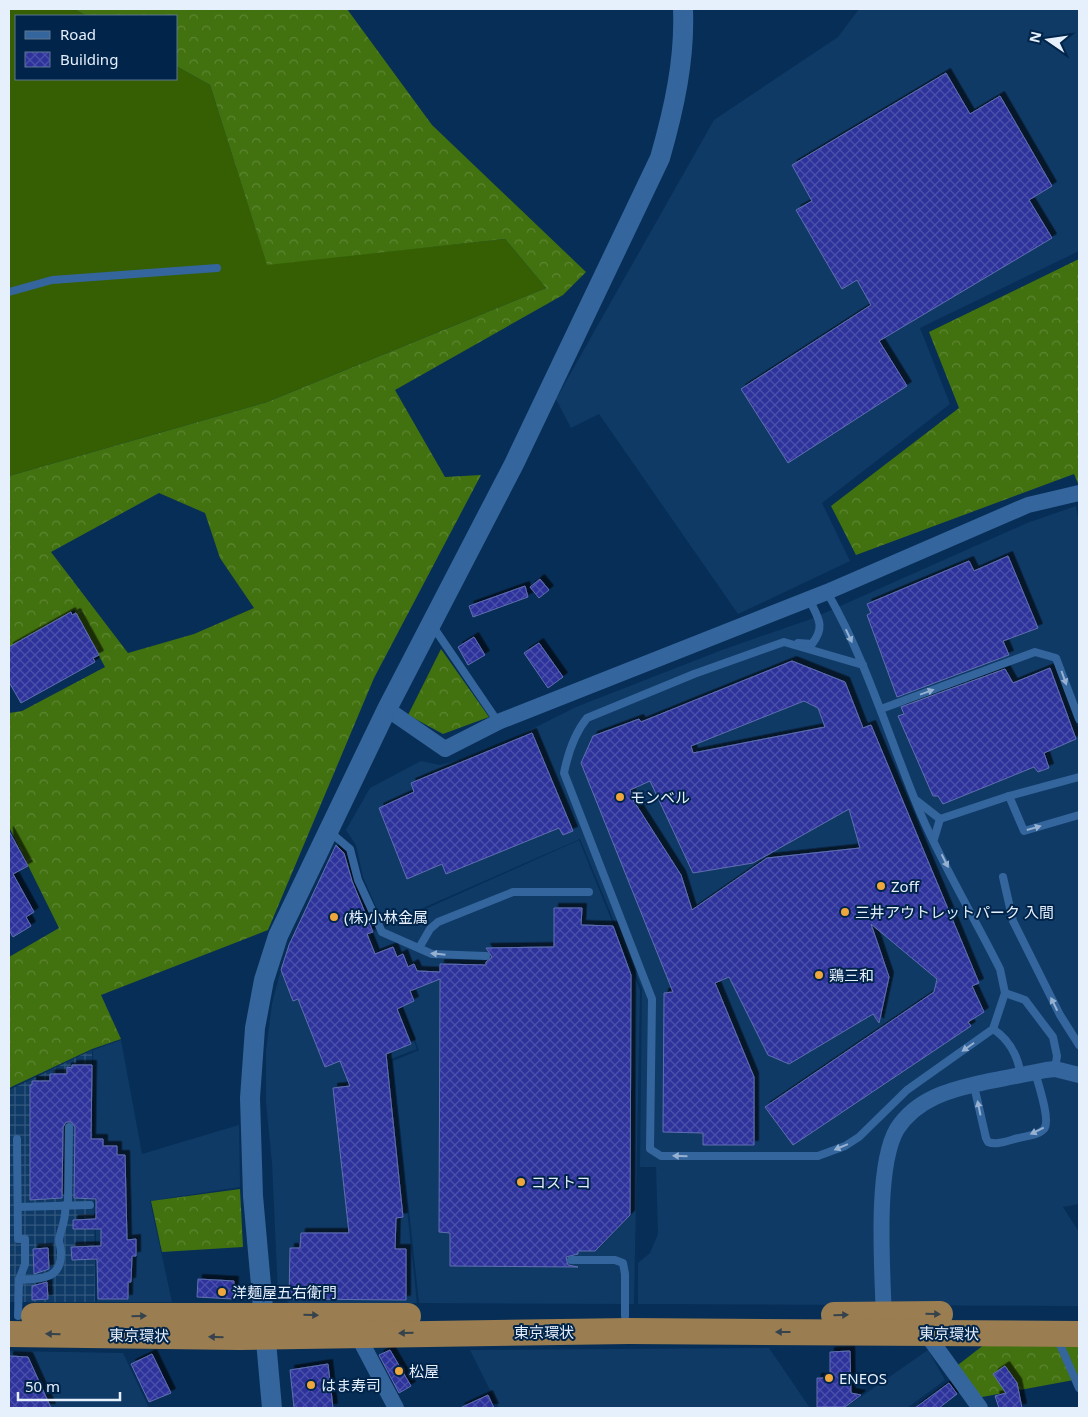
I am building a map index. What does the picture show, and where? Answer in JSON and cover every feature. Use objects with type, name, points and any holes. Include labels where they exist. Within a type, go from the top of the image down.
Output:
[{"type":"highway","name":"東京環状","points":[[12,1322],[264,1326],[625,1316],[884,1323],[925,1332],[1067,1334]]},
{"type":"highway","name":"東京環状","points":[[264,1326],[357,1334],[620,1331],[1079,1316]]},
{"type":"street","points":[[272,1408],[253,1196],[250,1098],[255,1028],[264,980],[278,936],[330,832],[387,709],[518,455],[660,158],[673,110],[681,67],[683,9]]},
{"type":"street","points":[[387,709],[445,749],[498,722],[827,592],[1028,505],[1079,493]]},
{"type":"street","points":[[884,1323],[884,1197],[886,1170],[896,1130],[907,1116],[924,1103],[946,1093],[974,1086],[1055,1069],[1079,1075]]},
{"type":"street","points":[[925,1332],[973,1406]]},
{"type":"street","points":[[357,1334],[396,1408]]},
{"type":"lane","points":[[9,292],[52,280],[217,268]]},
{"type":"lane","points":[[809,599],[820,624],[820,633],[812,644],[784,642],[694,674],[588,718],[580,726],[569,749],[564,773],[652,999],[650,1149],[661,1156],[818,1156],[845,1146],[859,1137],[907,1090],[993,1029],[1004,993],[1000,970],[916,800],[863,665],[827,592]]},
{"type":"lane","points":[[432,625],[498,722]]},
{"type":"lane","points":[[784,642],[863,665]]},
{"type":"lane","points":[[881,709],[1035,652],[1056,658],[1079,719]]},
{"type":"lane","points":[[940,819],[1009,796],[1079,777]]},
{"type":"lane","points":[[1009,796],[1024,830],[1079,815]]},
{"type":"lane","points":[[916,800],[940,819]]},
{"type":"lane","points":[[934,839],[940,819]]},
{"type":"lane","points":[[330,832],[350,849],[358,880],[382,932],[432,954],[486,956]]},
{"type":"lane","points":[[1003,877],[1013,921],[1060,1015],[1079,1045]]},
{"type":"lane","points":[[419,948],[430,929],[438,922],[513,892],[589,892]]},
{"type":"lane","points":[[1004,993],[1025,1000],[1052,1037],[1057,1056],[1055,1069]]},
{"type":"lane","points":[[974,1086],[988,1142],[996,1143],[1039,1133],[1044,1128],[1046,1123],[1045,1112],[1028,1074],[1003,1035],[993,1029]]},
{"type":"lane","points":[[19,1280],[46,1279],[54,1273],[61,1252],[59,1242],[67,1206],[69,1127]]},
{"type":"lane","points":[[17,1139],[18,1239]]},
{"type":"lane","points":[[18,1208],[90,1204]]},
{"type":"lane","points":[[9,1239],[25,1239],[26,1264],[19,1280],[12,1322]]},
{"type":"lane","points":[[571,1260],[615,1260],[623,1263],[625,1268],[625,1316]]},
{"type":"lane","points":[[1067,1334],[1079,1388]]},
{"type":"shaded area","points":[[859,9],[1079,9],[1079,251],[920,328],[950,404],[822,503],[850,561],[738,614],[599,414],[571,428],[556,399],[714,120],[838,37]]},
{"type":"shaded area","name":"三井アウトレットパーク 入間","points":[[1076,506],[1079,524],[1079,1204],[1063,1207],[1079,1232],[1079,1306],[638,1304],[638,1263],[650,1253],[658,1234],[656,1167],[640,1167],[642,989],[580,839],[384,925],[363,877],[356,845],[346,830],[370,788],[421,761],[440,765],[459,760],[514,738],[576,707],[722,650],[811,619],[1027,523]]},
{"type":"shaded area","name":"コストコ","points":[[579,840],[640,990],[634,1304],[419,1303],[393,1061],[419,1050],[372,933]]},
{"type":"shaded area","points":[[371,933],[417,1049],[391,1059],[417,1303],[289,1303],[278,1293],[272,1163],[266,1102],[266,1051],[272,1004],[280,973]]},
{"type":"shaded area","points":[[121,1040],[142,1154],[239,1125],[240,1187],[150,1201],[172,1302],[97,1302],[93,1050]]},
{"type":"shaded area","points":[[92,1050],[95,1302],[9,1302],[9,1090]]},
{"type":"shaded area","points":[[769,1348],[810,1408],[499,1408],[470,1350]]},
{"type":"shaded area","points":[[928,1350],[945,1380],[907,1408],[845,1408]]},
{"type":"shaded area","points":[[9,1351],[123,1353],[149,1408],[9,1408]]},
{"type":"green space","points":[[9,9],[74,9],[85,15],[15,15],[15,80],[178,80],[178,67],[210,85],[267,264],[505,239],[546,288],[267,402],[9,476]]},
{"type":"green space","points":[[74,9],[347,9],[432,125],[586,272],[563,295],[395,390],[445,477],[481,475],[374,678],[268,930],[101,995],[121,1039],[92,1049],[9,1088],[9,957],[59,928],[9,827],[9,713],[22,711],[105,667],[74,610],[9,651],[9,476],[267,402],[546,288],[505,239],[267,265],[210,85],[178,67],[178,15],[85,15]],"holes":[[[159,493],[205,513],[220,558],[254,608],[194,634],[128,653],[51,552]]]},
{"type":"green space","points":[[1079,259],[1079,486],[1074,474],[856,555],[831,506],[959,408],[929,332]]},
{"type":"green space","points":[[441,649],[489,717],[443,734],[408,715]]},
{"type":"green space","points":[[240,1189],[243,1247],[162,1252],[151,1201]]},
{"type":"green space","points":[[985,1344],[1079,1346],[1079,1379],[977,1398],[954,1368]]},
{"type":"building","points":[[946,73],[970,114],[1000,96],[1052,186],[1029,200],[1052,238],[879,341],[907,386],[788,463],[741,389],[871,305],[857,280],[842,289],[796,210],[812,201],[792,165]]},
{"type":"building","points":[[1008,556],[1038,628],[1003,641],[1009,655],[897,697],[867,615],[871,613],[867,604],[969,561],[974,571]]},
{"type":"building","points":[[540,579],[549,590],[539,598],[530,587]]},
{"type":"building","points":[[525,586],[528,597],[473,617],[469,606]]},
{"type":"building","points":[[71,612],[72,615],[76,613],[99,655],[93,658],[95,662],[21,703],[9,682],[9,647]]},
{"type":"building","points":[[474,637],[485,655],[468,665],[458,647]]},
{"type":"building","points":[[539,643],[563,677],[548,688],[524,653]]},
{"type":"building","points":[[792,661],[845,682],[863,728],[871,725],[979,983],[972,986],[984,1012],[968,1022],[971,1026],[793,1145],[765,1107],[934,992],[937,979],[871,924],[889,977],[879,1023],[873,1014],[789,1064],[768,1055],[729,977],[715,983],[754,1077],[754,1145],[703,1145],[703,1133],[663,1132],[664,993],[673,992],[581,763],[593,736],[639,719],[641,722]],"holes":[[[804,701],[818,708],[825,727],[693,753],[691,746]],[[650,781],[693,873],[753,863],[849,809],[860,848],[767,858],[692,910],[681,875],[633,800],[630,790]]]},
{"type":"building","points":[[1050,668],[1076,739],[1044,753],[1049,768],[1038,772],[1034,767],[943,804],[938,796],[933,796],[898,716],[904,714],[901,707],[1005,669],[1013,683]]},
{"type":"building","points":[[532,733],[573,831],[563,835],[559,828],[446,874],[442,864],[407,879],[379,808],[414,792],[411,783]]},
{"type":"building","points":[[9,831],[28,866],[13,874],[34,912],[26,917],[31,926],[13,937],[9,930]]},
{"type":"building","name":"コストコ","points":[[336,845],[344,853],[352,881],[373,932],[367,934],[375,954],[393,947],[397,957],[403,954],[408,967],[414,964],[417,971],[440,972],[440,964],[486,965],[486,962],[492,957],[486,948],[554,947],[554,908],[582,908],[581,925],[613,926],[631,975],[630,1215],[595,1251],[578,1251],[578,1254],[566,1257],[568,1265],[578,1267],[450,1266],[450,1233],[439,1232],[440,979],[410,991],[414,1001],[397,1009],[411,1044],[386,1054],[403,1217],[396,1218],[395,1249],[406,1249],[406,1300],[289,1299],[290,1248],[300,1248],[301,1233],[349,1233],[333,1088],[350,1086],[340,1061],[325,1067],[298,999],[293,1001],[281,970],[289,945]]},
{"type":"building","points":[[72,1065],[92,1065],[91,1139],[103,1139],[103,1146],[117,1146],[117,1155],[125,1155],[127,1240],[136,1239],[136,1256],[132,1256],[131,1282],[128,1282],[128,1299],[98,1299],[97,1259],[72,1260],[71,1247],[101,1246],[101,1229],[73,1229],[73,1220],[96,1219],[96,1199],[74,1198],[75,1127],[71,1122],[66,1122],[63,1127],[62,1198],[30,1200],[30,1085],[32,1085],[32,1081],[50,1081],[50,1074],[67,1074],[67,1067],[72,1068]]},
{"type":"building","points":[[48,1248],[49,1269],[34,1274],[33,1249]]},
{"type":"building","points":[[198,1279],[234,1281],[233,1299],[197,1297]]},
{"type":"building","points":[[47,1282],[48,1299],[32,1300],[32,1286]]},
{"type":"building","points":[[390,1350],[411,1386],[399,1393],[379,1355]]},
{"type":"building","points":[[850,1351],[851,1393],[861,1395],[845,1407],[817,1407],[817,1378],[830,1378],[830,1352]]},
{"type":"building","points":[[152,1354],[171,1393],[149,1402],[131,1364]]},
{"type":"building","points":[[9,1356],[28,1357],[51,1408],[9,1408]]},
{"type":"building","points":[[328,1364],[333,1408],[294,1408],[290,1370]]},
{"type":"building","points":[[1005,1366],[1017,1383],[1022,1408],[999,1408],[995,1396],[1006,1393],[993,1374]]},
{"type":"building","points":[[949,1383],[957,1394],[939,1408],[915,1408]]},
{"type":"building","points":[[488,1395],[494,1408],[460,1408]]},
{"type":"place","name":"モンベル","points":[[620,797]]},
{"type":"place","name":"Zoff","points":[[881,886]]},
{"type":"place","name":"三井アウトレットパーク 入間","points":[[845,912]]},
{"type":"place","name":"(株)小林金属","points":[[334,917]]},
{"type":"place","name":"鶏三和","points":[[819,975]]},
{"type":"place","name":"コストコ","points":[[521,1182]]},
{"type":"place","name":"洋麺屋五右衛門","points":[[222,1292]]},
{"type":"place","name":"松屋","points":[[399,1371]]},
{"type":"place","name":"ENEOS","points":[[829,1378]]},
{"type":"place","name":"はま寿司","points":[[311,1385]]}]
